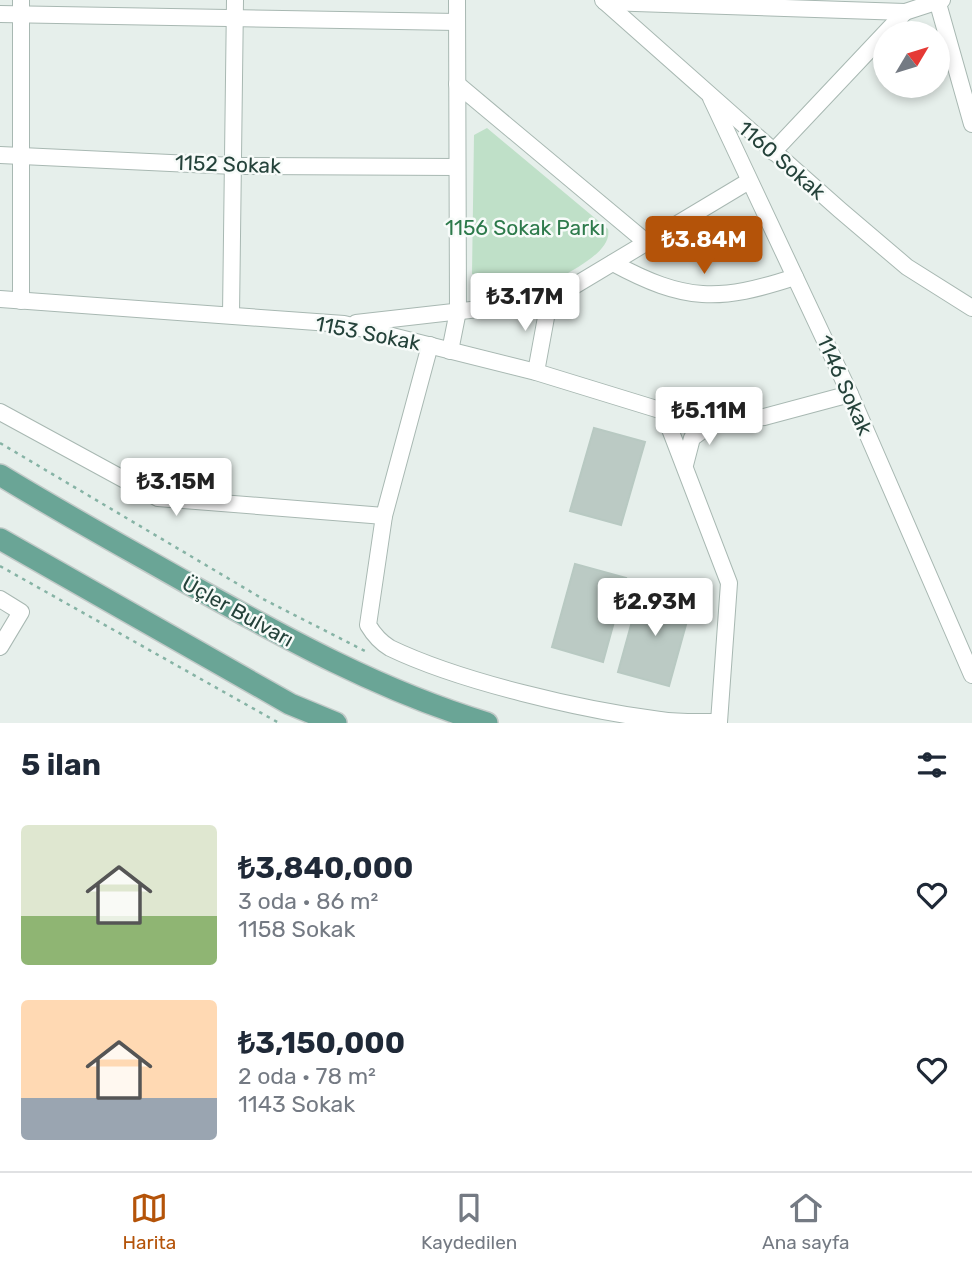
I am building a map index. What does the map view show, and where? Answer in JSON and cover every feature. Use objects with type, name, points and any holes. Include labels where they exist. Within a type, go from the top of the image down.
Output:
[{"type":"main road","name":"Üçler Bulvarı","points":[[0,475],[272,631],[330,661],[425,701],[487,723]]},
{"type":"main road","points":[[0,539],[309,717],[336,723]]},
{"type":"street","points":[[231,315],[234,0]]},
{"type":"street","points":[[450,351],[458,311],[457,0]]},
{"type":"street","points":[[604,1],[747,3],[905,12],[939,1],[972,124]]},
{"type":"street","name":"1160 Sokak","points":[[604,1],[711,98],[908,267],[972,308]]},
{"type":"street","points":[[21,7],[21,301]]},
{"type":"street","points":[[0,14],[21,7],[234,19],[457,22]]},
{"type":"street","points":[[773,152],[905,12]]},
{"type":"street","points":[[457,84],[646,242]]},
{"type":"street","name":"1146 Sokak","points":[[711,98],[850,394],[972,675]]},
{"type":"street","name":"1152 Sokak","points":[[0,155],[234,166],[457,167]]},
{"type":"street","points":[[344,324],[549,301],[749,181]]},
{"type":"street","points":[[613,263],[665,288],[693,294],[734,295],[795,277]]},
{"type":"street","name":"1153 Sokak","points":[[0,299],[344,324],[536,372],[663,411],[718,419],[764,417],[850,394]]},
{"type":"street","points":[[536,372],[549,301]]},
{"type":"street","points":[[429,345],[384,516],[368,625],[376,638],[389,647],[525,692],[661,720],[719,722],[729,583],[663,411]]},
{"type":"street","points":[[0,412],[158,498],[384,516]]},
{"type":"street","points":[[685,465],[692,438],[718,419]]},
{"type":"street","points":[[0,600],[21,612],[0,647]]},
{"type":"path","points":[[0,443],[273,605],[372,654]]},
{"type":"path","points":[[0,566],[279,723]]},
{"type":"green space","name":"1156 Sokak Parkı","points":[[487,128],[608,229],[608,238],[596,254],[550,284],[472,274],[474,135]]},
{"type":"building","points":[[594,428],[645,442],[621,525],[570,511]]},
{"type":"building","points":[[575,564],[626,578],[603,662],[552,647]]},
{"type":"building","points":[[641,589],[692,603],[669,686],[618,672]]}]
